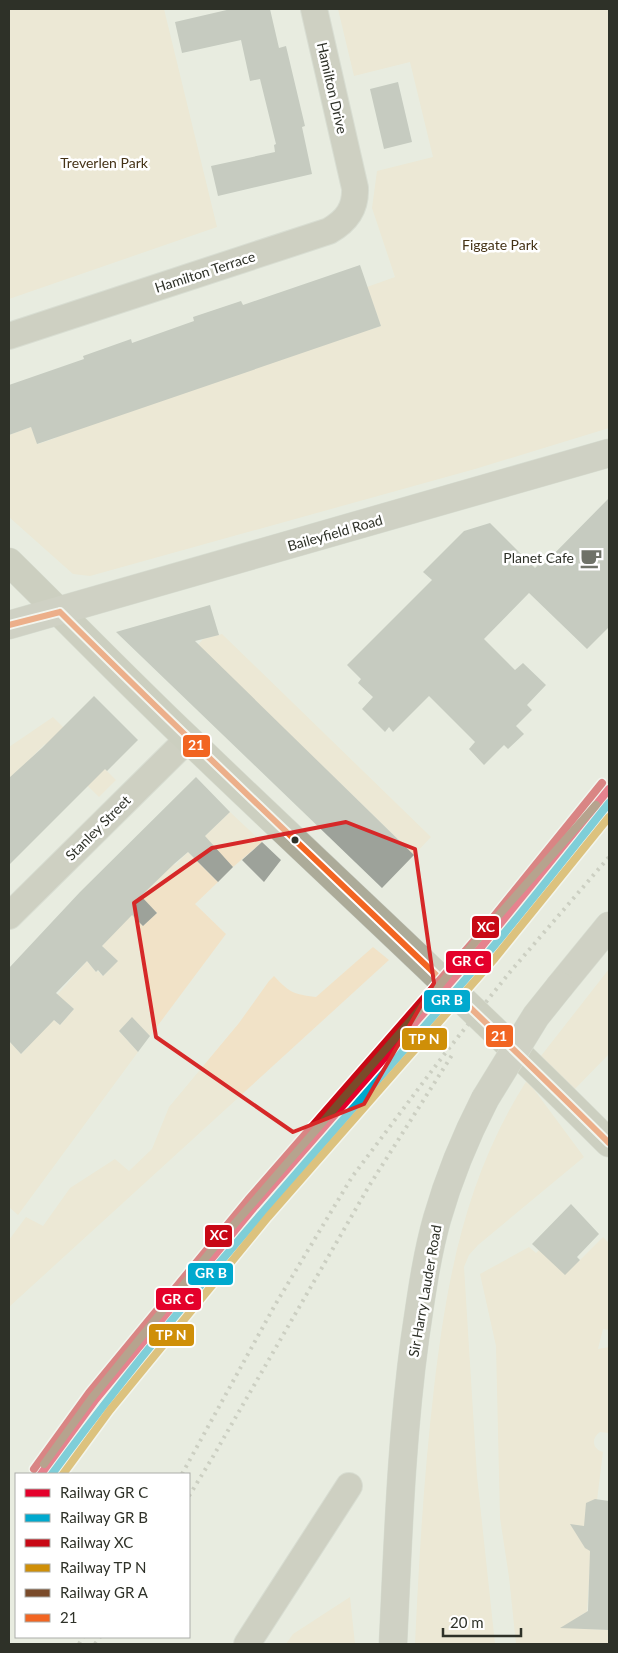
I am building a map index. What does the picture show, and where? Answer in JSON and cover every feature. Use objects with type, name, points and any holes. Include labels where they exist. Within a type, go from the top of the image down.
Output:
[{"type":"main road","name":"Baileyfield Road","points":[[9,625],[60,612],[609,453]]},
{"type":"main road","name":"Sir Harry Lauder Road","points":[[393,1644],[398,1522],[405,1421],[426,1266],[437,1220],[455,1165],[485,1099],[536,1016],[609,926]]},
{"type":"street","name":"Hamilton Drive","points":[[314,9],[351,166]]},
{"type":"street","name":"Hamilton Terrace","points":[[9,336],[330,231],[345,220],[354,204],[355,188],[351,166]]},
{"type":"street","points":[[9,562],[188,739],[547,1080],[609,1143]]},
{"type":"street","name":"Stanley Street","points":[[9,916],[188,739]]},
{"type":"street","points":[[247,1644],[349,1486]]},
{"type":"highlighted area","points":[[346,822],[415,849],[434,983],[364,1104],[293,1132],[156,1037],[134,903],[212,848]]},
{"type":"green space","name":"Treverlen Park","points":[[9,9],[164,9],[217,227],[9,299]]},
{"type":"green space","name":"Figgate Park","points":[[338,9],[609,9],[609,428],[475,469],[90,576],[73,574],[9,517],[9,435],[31,427],[38,444],[56,438],[50,421],[366,318],[370,330],[381,326],[367,287],[395,277],[372,208],[377,171],[433,157],[410,62],[354,76]]},
{"type":"green space","points":[[222,634],[431,837],[414,855],[198,645],[203,639]]},
{"type":"green space","points":[[53,717],[116,780],[99,797],[45,744],[32,757],[39,764],[13,790],[9,786],[9,747]]},
{"type":"green space","points":[[230,812],[262,842],[233,867],[204,837]]},
{"type":"green space","points":[[160,849],[175,865],[188,852],[218,882],[195,904],[226,934],[150,1036],[132,1018],[119,1031],[138,1052],[18,1215],[9,1207],[9,1044],[10,1042],[21,1054],[29,1046],[17,1034],[54,1020],[60,1025],[74,1009],[57,995],[87,961],[96,972],[98,971],[103,976],[117,961],[102,946],[127,910],[143,926],[157,913],[141,896],[155,882],[142,867]]},
{"type":"green space","points":[[373,947],[389,960],[9,1307],[9,1240],[26,1217],[43,1226],[70,1188],[115,1159],[129,1171],[152,1149],[169,1107],[239,1023],[274,976],[292,992],[316,997]]},
{"type":"green space","points":[[609,969],[609,1054],[572,1092],[537,1061]]},
{"type":"green space","points":[[527,1080],[584,1157],[478,1245],[469,1255],[464,1267],[477,1476],[495,1644],[415,1644],[422,1516],[430,1420],[445,1307],[453,1267],[474,1190],[506,1116]]},
{"type":"green space","points":[[603,1237],[609,1243],[609,1330],[603,1329],[598,1349],[609,1347],[609,1433],[600,1432],[594,1440],[595,1446],[599,1451],[603,1452],[597,1500],[589,1502],[595,1519],[609,1521],[609,1528],[592,1526],[585,1536],[584,1546],[591,1551],[587,1613],[584,1613],[579,1618],[587,1629],[609,1630],[609,1644],[516,1644],[500,1518],[496,1346],[480,1274],[529,1247],[536,1253],[545,1244],[570,1270]]},
{"type":"green space","points":[[350,1597],[355,1644],[286,1644],[293,1634]]},
{"type":"building","points":[[231,9],[270,9],[279,48],[286,46],[305,126],[302,127],[312,174],[218,196],[211,166],[275,152],[274,145],[276,144],[260,79],[250,81],[241,40],[182,53],[175,22]]},
{"type":"building","points":[[398,82],[412,142],[384,149],[370,89]]},
{"type":"building","points":[[360,265],[381,326],[37,444],[31,427],[9,435],[9,385],[84,359],[83,356],[131,339],[132,343],[194,321],[193,317],[241,301],[243,305]]},
{"type":"building","points":[[609,498],[609,627],[587,649],[529,593],[484,639],[515,670],[523,663],[546,685],[527,705],[532,710],[516,726],[524,734],[508,749],[504,745],[484,765],[469,749],[475,742],[429,696],[393,732],[389,727],[385,732],[362,709],[373,697],[358,683],[361,679],[347,665],[432,580],[423,572],[464,531],[490,523],[535,568],[542,561],[544,564]]},
{"type":"building","points":[[210,605],[219,635],[195,641],[414,855],[382,888],[116,632]]},
{"type":"building","points":[[94,696],[138,740],[107,771],[105,769],[9,865],[9,778]]},
{"type":"building","points":[[196,777],[230,812],[205,836],[233,867],[218,882],[188,852],[174,864],[141,896],[157,913],[143,926],[132,915],[102,946],[118,961],[103,976],[98,970],[96,972],[87,961],[56,993],[74,1009],[60,1025],[54,1020],[21,1054],[9,1041],[9,968],[80,892]]},
{"type":"building","points":[[262,842],[281,860],[264,882],[242,860]]},
{"type":"building","points":[[132,1017],[150,1036],[138,1052],[119,1031]]},
{"type":"building","points":[[571,1204],[599,1234],[577,1257],[580,1260],[565,1275],[532,1244]]},
{"type":"building","points":[[595,1499],[609,1501],[609,1630],[560,1628],[588,1611],[590,1551],[585,1548],[570,1524],[584,1526],[586,1503]]},
{"type":"railway","points":[[183,1473],[275,1305],[352,1177],[446,1052],[510,972],[609,857]]},
{"type":"railway","points":[[190,1494],[369,1186],[454,1052]]},
{"type":"railway","points":[[79,1644],[82,1638]]},
{"type":"railway","points":[[95,1644],[99,1638]]},
{"type":"transit line","name":"21","points":[[60,612],[196,746],[472,1009],[609,1143]]},
{"type":"transit line","name":"21","points":[[9,625],[60,612]]},
{"type":"transit line","points":[[42,1473],[96,1399],[255,1206],[482,946],[609,789]]},
{"type":"transit line","points":[[53,1473],[103,1406],[210,1274],[488,953],[609,803]]},
{"type":"transit line","points":[[44,1464],[91,1399],[211,1251],[411,1020],[476,941],[596,805]]},
{"type":"transit line","points":[[64,1473],[110,1410],[268,1217],[495,958],[609,817]]},
{"type":"rail line","name":"XC","points":[[34,1469],[89,1393],[248,1200],[475,940],[602,783]]},
{"type":"place","name":"Planet Cafe","points":[[591,558]]}]
